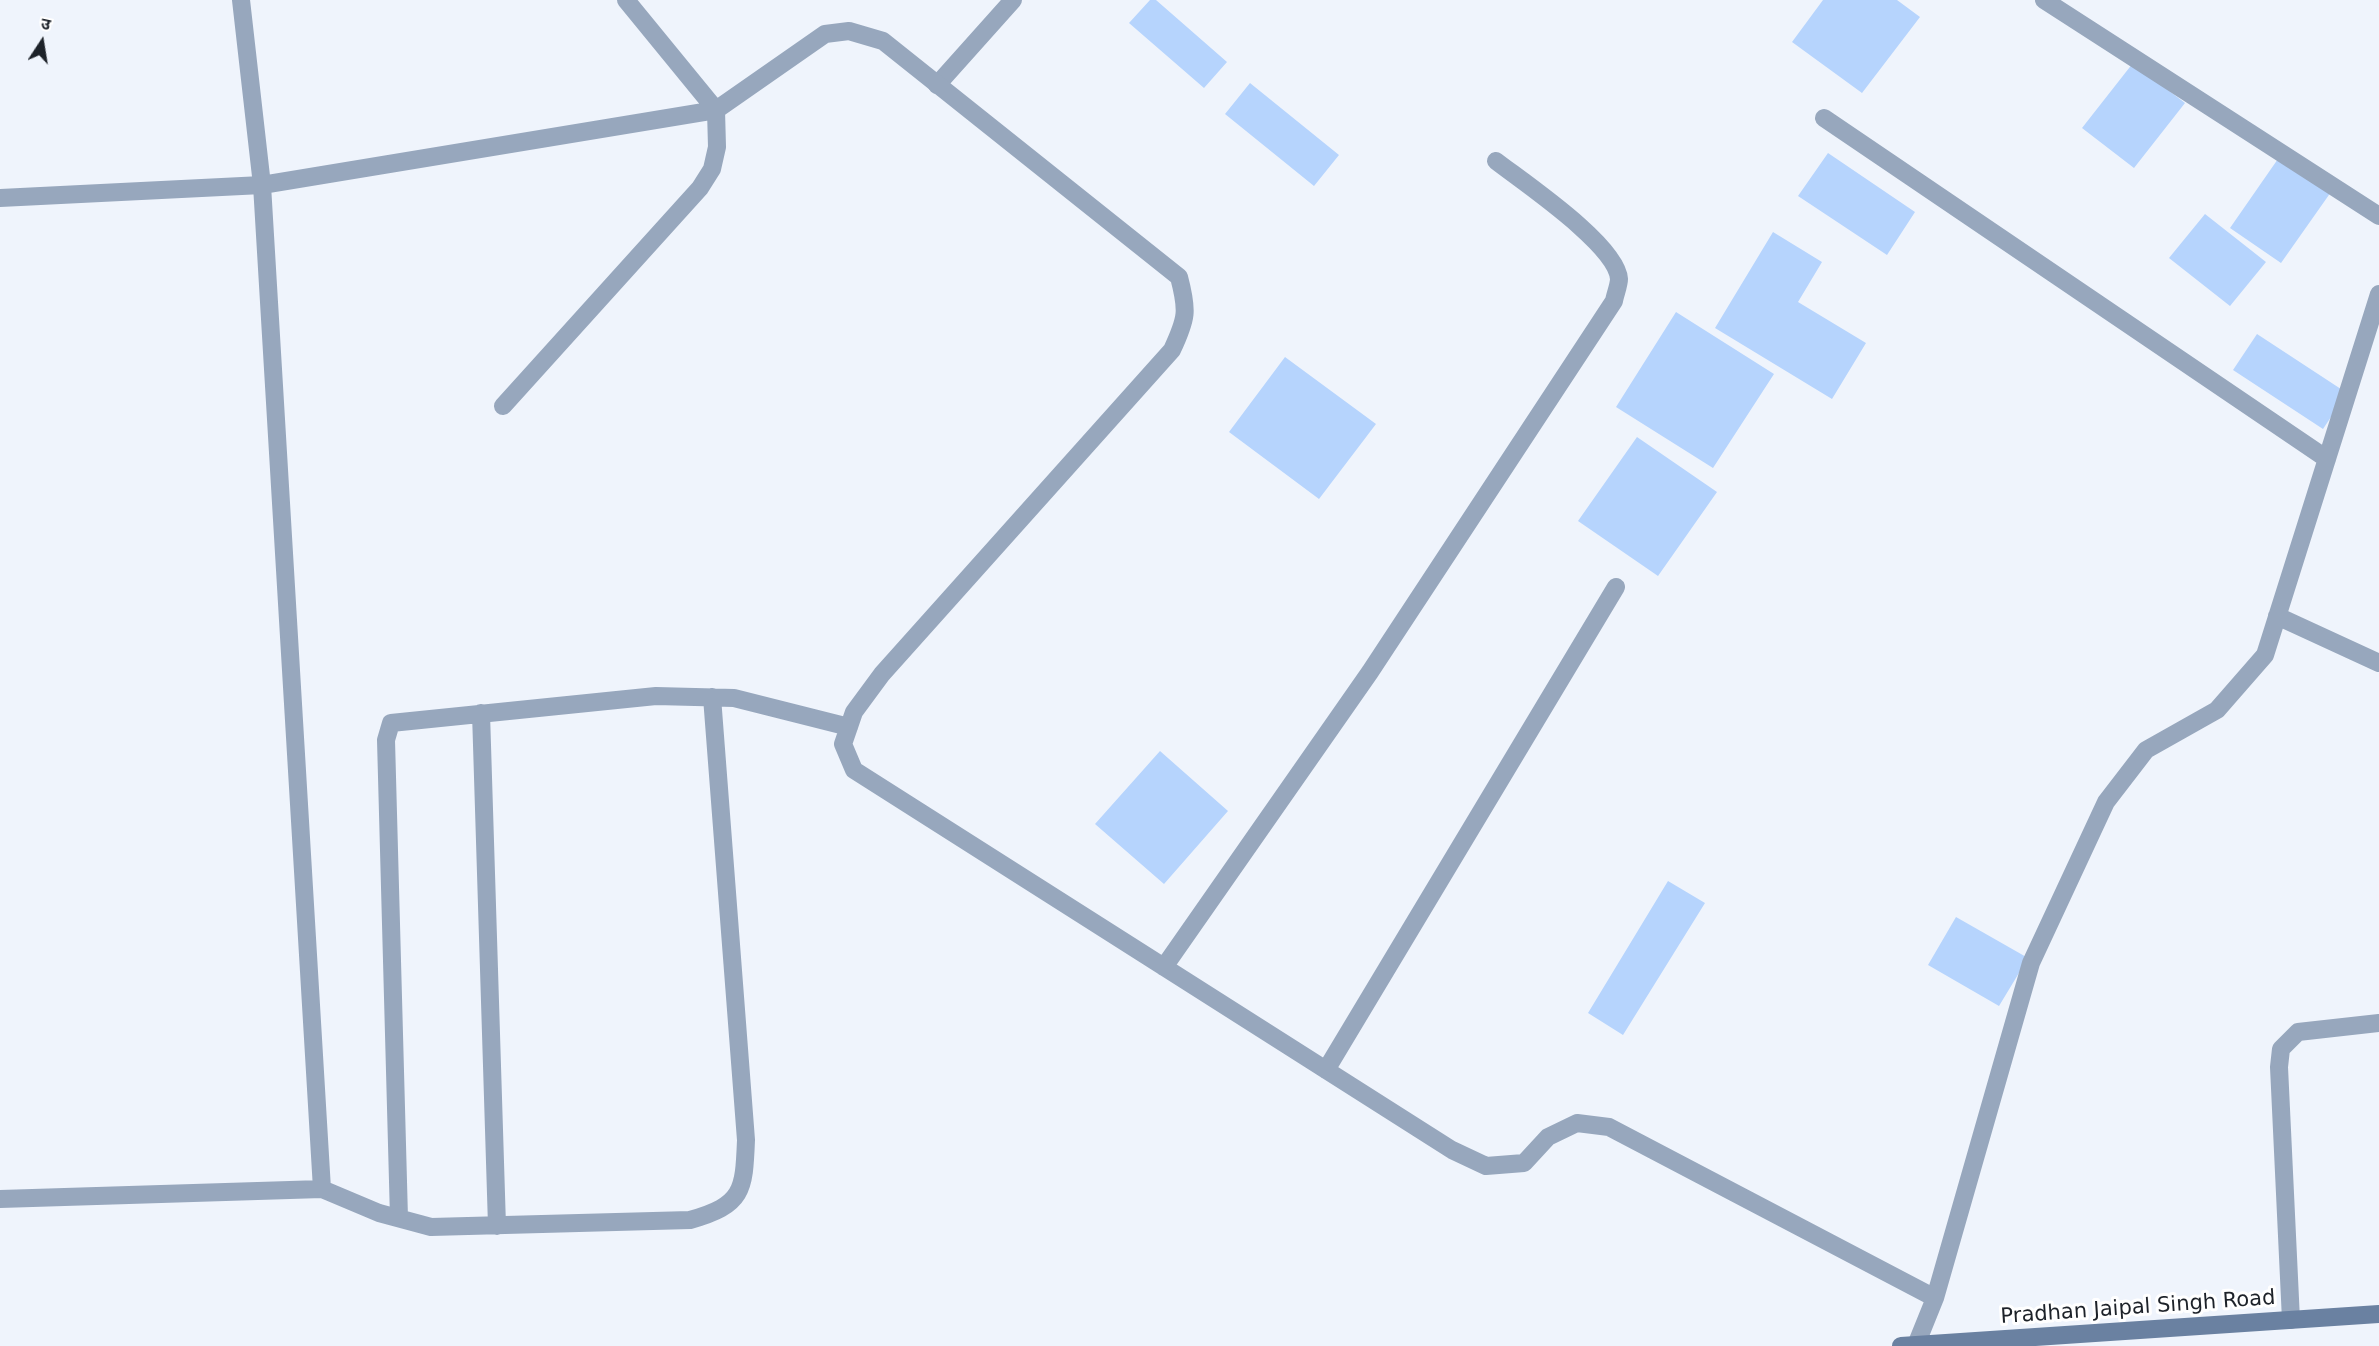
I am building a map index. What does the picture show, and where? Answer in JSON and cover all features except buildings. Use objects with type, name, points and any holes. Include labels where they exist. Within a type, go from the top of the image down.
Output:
[{"type":"street","points":[[241,0],[262,185],[322,1189]]},
{"type":"street","points":[[503,406],[700,188],[712,169],[717,147],[716,110],[626,0]]},
{"type":"street","points":[[937,85],[1013,0]]},
{"type":"street","points":[[2044,0],[2379,216]]},
{"type":"street","points":[[0,198],[262,185],[716,110],[825,34],[849,31],[883,41],[1179,277],[1185,298],[1185,321],[1172,350],[882,674],[854,712],[843,744],[854,770],[1452,1150],[1486,1166],[1524,1163],[1548,1137],[1577,1123],[1609,1127],[1935,1298]]},
{"type":"street","points":[[1824,118],[2327,459]]},
{"type":"street","points":[[1164,967],[1370,672],[1614,301],[1619,278],[1611,259],[1583,228],[1496,161]]},
{"type":"street","points":[[1908,1345],[1935,1298],[2031,963],[2106,802],[2146,750],[2217,710],[2265,656],[2379,294]]},
{"type":"street","points":[[1326,1070],[1616,587]]},
{"type":"street","points":[[2277,616],[2379,663]]},
{"type":"street","points":[[399,1218],[386,740],[391,723],[656,696],[734,698],[849,727]]},
{"type":"street","points":[[0,1199],[322,1189],[399,1218],[431,1227],[690,1220],[714,1213],[735,1200],[745,1178],[746,1140],[712,697]]},
{"type":"street","points":[[481,713],[497,1226]]},
{"type":"street","points":[[2290,1320],[2279,1067],[2281,1049],[2298,1032],[2379,1023]]},
{"type":"street","name":"Pradhan Jaipal Singh Road","points":[[1908,1345],[2379,1314]]}]
